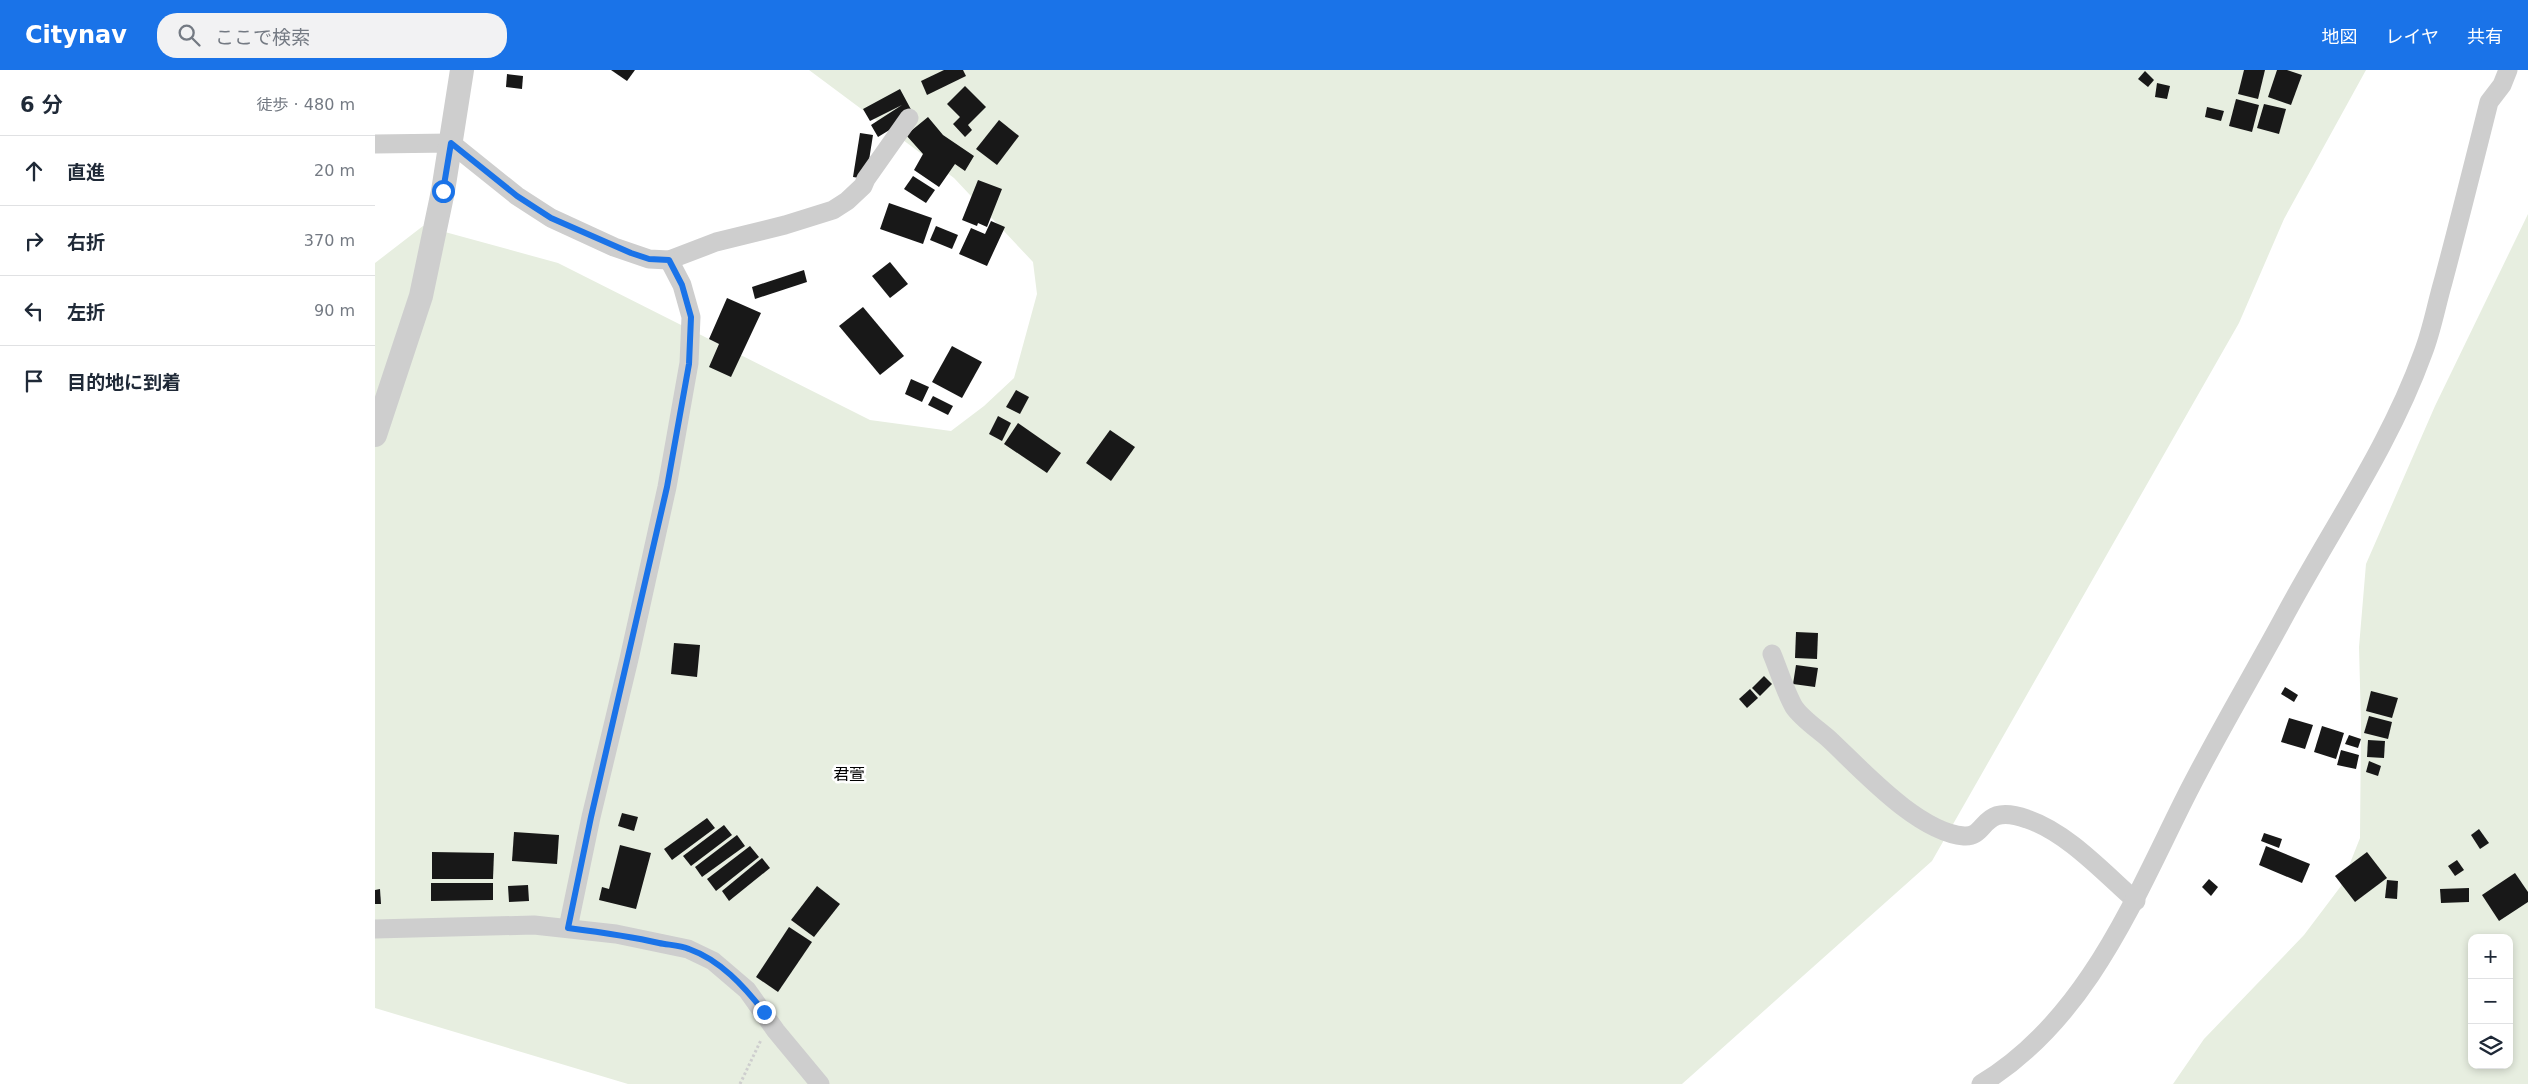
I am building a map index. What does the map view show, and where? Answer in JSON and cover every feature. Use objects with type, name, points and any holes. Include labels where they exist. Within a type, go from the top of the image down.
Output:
[{"type":"street","points":[[375,435],[421,296],[451,143],[462,70]]},
{"type":"street","points":[[1981,1084],[2004,1070],[2031,1048],[2053,1024],[2096,967],[2136,902],[2185,798],[2397,414],[2424,351],[2489,102],[2501,85],[2508,70]]},
{"type":"street","points":[[375,144],[451,143],[517,196],[551,218],[631,253],[649,259],[669,260],[716,242],[785,225],[833,210],[847,201],[863,186],[909,118]]},
{"type":"street","points":[[568,928],[591,817],[667,487],[689,364],[691,317],[682,285],[669,260]]},
{"type":"street","points":[[1772,654],[1795,708],[1887,793],[1924,822],[1937,829],[1967,837],[1975,834],[1997,814],[2009,814],[2029,819],[2081,853],[2136,902]]},
{"type":"street","points":[[375,928],[534,925],[616,934],[688,949],[713,961],[747,990],[801,1063],[820,1084]]},
{"type":"path","points":[[740,1084],[770,1022]]},
{"type":"shaded area","points":[[809,70],[2366,70],[2284,219],[2239,323],[1932,861],[1682,1084],[628,1084],[375,1008],[375,263],[423,226],[558,263],[870,420],[951,431],[984,406],[1014,378],[1037,294],[1033,262],[954,178]]},
{"type":"shaded area","points":[[2528,214],[2528,1084],[2173,1084],[2204,1039],[2304,935],[2341,886],[2360,838],[2361,724],[2359,647],[2366,564],[2435,406]]},
{"type":"building","points":[[611,70],[635,70],[627,81]]},
{"type":"building","points":[[944,70],[963,70],[966,76],[927,95],[921,81]]},
{"type":"building","points":[[2244,70],[2265,70],[2258,99],[2238,94]]},
{"type":"building","points":[[2277,70],[2287,70],[2302,75],[2291,105],[2268,97]]},
{"type":"building","points":[[2145,71],[2154,80],[2148,87],[2138,79]]},
{"type":"building","points":[[507,74],[523,76],[522,89],[506,87]]},
{"type":"building","points":[[2157,83],[2170,86],[2167,99],[2155,97]]},
{"type":"building","points":[[965,86],[986,107],[968,125],[972,130],[965,137],[953,124],[960,117],[947,104]]},
{"type":"building","points":[[900,89],[914,115],[878,137],[871,125],[902,105],[870,121],[863,109]]},
{"type":"building","points":[[2236,99],[2259,105],[2252,132],[2229,126]]},
{"type":"building","points":[[2264,104],[2286,109],[2279,134],[2257,128]]},
{"type":"building","points":[[2207,107],[2224,111],[2221,121],[2205,117]]},
{"type":"building","points":[[928,117],[943,135],[974,156],[965,171],[955,164],[939,187],[914,170],[923,154],[906,135]]},
{"type":"building","points":[[999,120],[1019,136],[997,165],[976,149]]},
{"type":"building","points":[[860,133],[873,135],[866,179],[853,177]]},
{"type":"building","points":[[913,176],[935,190],[926,203],[904,189]]},
{"type":"building","points":[[978,180],[1002,189],[987,227],[978,223],[977,226],[962,220]]},
{"type":"building","points":[[889,203],[932,218],[923,244],[880,229]]},
{"type":"building","points":[[991,221],[1005,227],[987,266],[959,254],[971,228],[985,234]]},
{"type":"building","points":[[936,226],[958,235],[952,249],[930,240]]},
{"type":"building","points":[[890,262],[908,284],[890,298],[872,276]]},
{"type":"building","points":[[804,270],[807,282],[755,299],[752,287]]},
{"type":"building","points":[[727,298],[761,313],[731,377],[709,367],[719,344],[709,339]]},
{"type":"building","points":[[863,307],[904,356],[880,375],[839,326]]},
{"type":"building","points":[[952,346],[982,362],[962,398],[932,382]]},
{"type":"building","points":[[911,379],[929,387],[922,402],[905,394]]},
{"type":"building","points":[[1016,390],[1029,397],[1020,414],[1006,407]]},
{"type":"building","points":[[933,396],[953,406],[948,415],[928,405]]},
{"type":"building","points":[[998,416],[1011,423],[1002,441],[989,434]]},
{"type":"building","points":[[1018,423],[1061,453],[1047,473],[1004,444]]},
{"type":"building","points":[[1110,430],[1135,447],[1111,481],[1086,463]]},
{"type":"building","points":[[1796,632],[1818,633],[1817,659],[1795,658]]},
{"type":"building","points":[[674,643],[700,645],[697,677],[671,674]]},
{"type":"building","points":[[1796,665],[1818,668],[1815,687],[1793,684]]},
{"type":"building","points":[[1764,676],[1772,684],[1760,696],[1752,688]]},
{"type":"building","points":[[2285,687],[2298,695],[2294,702],[2281,694]]},
{"type":"building","points":[[1750,689],[1758,698],[1747,708],[1739,699]]},
{"type":"building","points":[[2371,691],[2398,698],[2392,718],[2366,711]]},
{"type":"building","points":[[2369,716],[2392,722],[2388,739],[2364,733]]},
{"type":"building","points":[[2289,718],[2313,725],[2305,749],[2281,742]]},
{"type":"building","points":[[2322,726],[2344,733],[2336,759],[2314,752]]},
{"type":"building","points":[[2349,735],[2361,739],[2358,748],[2345,744]]},
{"type":"building","points":[[2368,740],[2385,741],[2384,758],[2367,757]]},
{"type":"building","points":[[2341,750],[2359,755],[2356,769],[2337,765]]},
{"type":"building","points":[[2369,761],[2381,766],[2378,776],[2366,772]]},
{"type":"building","points":[[622,813],[638,817],[634,831],[618,826]]},
{"type":"building","points":[[707,818],[715,828],[672,860],[664,849]]},
{"type":"building","points":[[724,825],[732,835],[691,866],[683,856]]},
{"type":"building","points":[[2479,829],[2489,843],[2480,849],[2471,835]]},
{"type":"building","points":[[514,832],[559,835],[557,864],[512,861]]},
{"type":"building","points":[[2264,833],[2282,839],[2279,848],[2261,841]]},
{"type":"building","points":[[737,835],[745,846],[702,877],[695,867]]},
{"type":"building","points":[[620,845],[651,853],[636,909],[599,900],[602,887],[609,889]]},
{"type":"building","points":[[750,846],[759,857],[716,891],[707,879]]},
{"type":"building","points":[[2266,846],[2310,864],[2302,883],[2259,865]]},
{"type":"building","points":[[432,852],[494,853],[493,879],[432,879]]},
{"type":"building","points":[[2367,852],[2387,878],[2355,902],[2335,876]]},
{"type":"building","points":[[762,858],[770,868],[729,901],[722,891]]},
{"type":"building","points":[[2457,860],[2464,870],[2455,876],[2448,866]]},
{"type":"building","points":[[2515,873],[2528,892],[2528,902],[2499,921],[2482,895]]},
{"type":"building","points":[[2209,879],[2218,887],[2211,896],[2202,887]]},
{"type":"building","points":[[2387,880],[2398,881],[2397,899],[2385,898]]},
{"type":"building","points":[[431,883],[493,883],[493,900],[431,901]]},
{"type":"building","points":[[528,885],[529,901],[509,902],[508,886]]},
{"type":"building","points":[[817,886],[840,904],[814,937],[791,920]]},
{"type":"building","points":[[2469,888],[2469,902],[2441,903],[2440,889]]},
{"type":"building","points":[[380,889],[381,904],[375,904],[375,890]]},
{"type":"building","points":[[789,927],[812,942],[778,992],[756,977]]},
{"type":"district","name":"君萱","points":[[849,774]]},
{"type":"route","points":[[443,191],[451,143],[517,196],[551,218],[631,253],[649,259],[669,260],[682,285],[691,317],[689,364],[667,487],[629,659],[591,817],[568,928],[616,934],[688,949],[713,961],[727,972],[747,990],[764,1012]]}]
